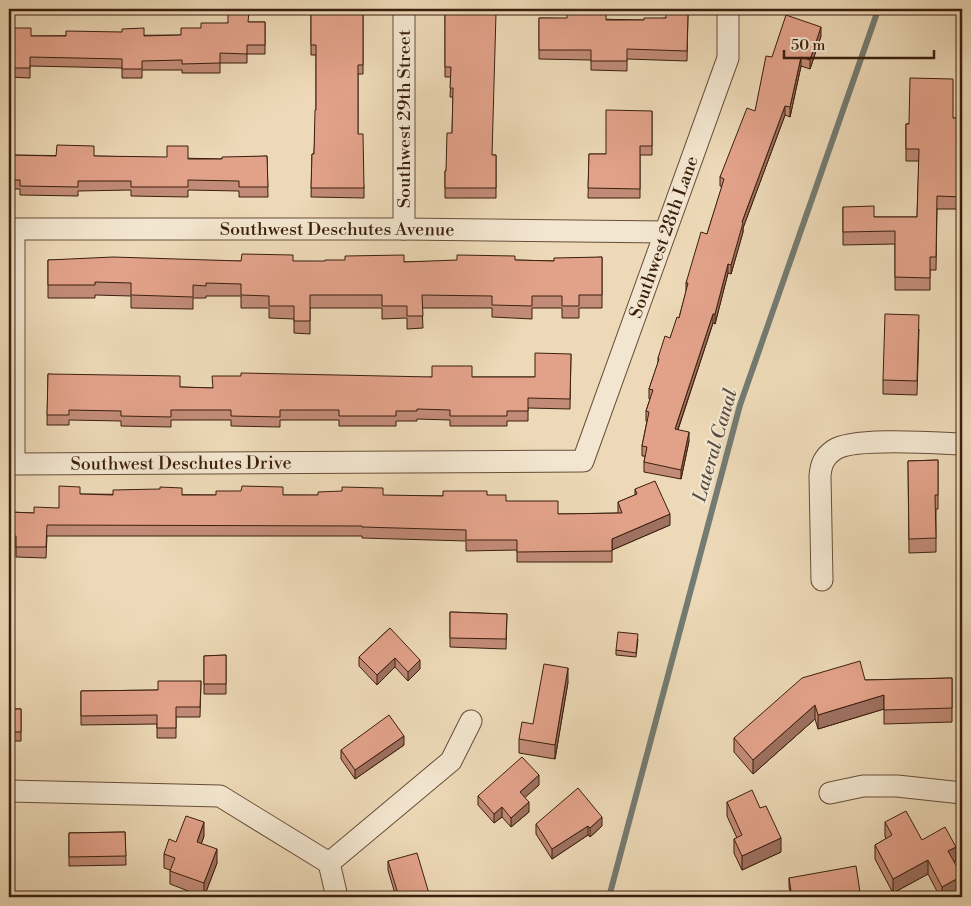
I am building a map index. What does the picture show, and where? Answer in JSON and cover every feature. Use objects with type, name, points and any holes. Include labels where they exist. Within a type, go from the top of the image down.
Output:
[{"type":"street","name":"Southwest 29th Street","points":[[404,9],[404,229]]},
{"type":"street","name":"Southwest 28th Lane","points":[[583,461],[728,58],[728,9]]},
{"type":"street","name":"Southwest Deschutes Avenue","points":[[11,229],[404,229],[665,232]]},
{"type":"street","name":"Southwest Deschutes Drive","points":[[11,229],[14,464],[583,461]]},
{"type":"street","points":[[822,580],[820,476],[822,464],[827,455],[836,448],[862,443],[962,444]]},
{"type":"street","points":[[329,863],[451,761],[471,721]]},
{"type":"street","points":[[830,793],[863,786],[897,786],[962,793]]},
{"type":"street","points":[[9,791],[220,796],[329,863],[336,897]]},
{"type":"building","points":[[311,11],[363,12],[363,65],[358,65],[358,134],[363,134],[364,188],[311,188],[316,110],[316,45],[311,45]]},
{"type":"building","points":[[228,12],[249,12],[248,22],[265,22],[265,45],[247,45],[247,54],[220,53],[220,63],[182,64],[182,60],[142,61],[142,69],[122,69],[122,59],[30,57],[30,68],[9,68],[9,28],[31,28],[31,36],[66,36],[66,31],[122,32],[122,29],[144,28],[144,36],[181,35],[181,28],[201,28],[201,23],[228,23]]},
{"type":"building","points":[[445,13],[496,13],[492,155],[496,155],[496,188],[445,188],[447,133],[452,133],[453,88],[450,88],[451,67],[445,67]]},
{"type":"building","points":[[567,13],[606,14],[606,20],[644,20],[644,18],[666,18],[666,13],[688,14],[687,51],[627,49],[627,61],[591,61],[591,50],[539,50],[539,18],[567,18]]},
{"type":"building","points":[[786,15],[821,27],[810,60],[801,57],[790,107],[785,106],[742,222],[731,265],[728,264],[715,314],[713,314],[675,429],[689,432],[681,470],[644,462],[647,447],[642,446],[649,412],[646,411],[653,390],[649,389],[658,358],[665,336],[670,338],[677,317],[679,318],[688,283],[686,283],[701,232],[707,234],[724,179],[720,177],[747,108],[755,111],[766,56],[772,57]]},
{"type":"building","points":[[910,78],[953,79],[953,118],[960,118],[961,197],[937,196],[936,257],[930,257],[930,278],[895,277],[895,231],[843,232],[843,207],[874,206],[874,217],[917,217],[919,149],[906,149],[906,124],[909,124]]},
{"type":"building","points":[[606,110],[652,111],[652,146],[640,146],[640,189],[588,188],[589,154],[606,154]]},
{"type":"building","points":[[57,145],[94,146],[94,156],[167,157],[167,146],[188,146],[188,159],[267,156],[268,187],[239,187],[239,181],[188,180],[188,187],[131,187],[131,181],[78,181],[78,187],[20,186],[20,180],[9,180],[9,155],[56,156]]},
{"type":"building","points":[[242,254],[293,255],[293,261],[345,260],[345,256],[404,255],[404,262],[457,260],[457,255],[515,256],[515,260],[554,261],[554,258],[602,257],[602,295],[579,295],[579,306],[562,306],[562,296],[532,296],[532,306],[492,305],[492,296],[422,295],[423,316],[407,316],[407,306],[382,306],[382,295],[310,295],[310,321],[294,321],[294,306],[269,306],[269,296],[241,295],[241,284],[206,283],[206,286],[193,285],[193,297],[131,295],[131,283],[95,282],[95,285],[48,285],[48,260],[113,257],[241,261]]},
{"type":"building","points":[[885,314],[919,315],[917,381],[883,380]]},
{"type":"building","points":[[535,353],[571,354],[570,399],[528,398],[528,411],[507,411],[507,416],[450,416],[450,410],[417,409],[417,411],[396,411],[396,416],[339,416],[339,410],[280,410],[280,417],[231,416],[231,410],[171,410],[171,417],[121,416],[121,411],[69,410],[69,415],[47,415],[48,374],[180,376],[180,387],[213,388],[212,376],[241,376],[241,373],[432,377],[432,366],[472,366],[472,377],[535,377]]},
{"type":"building","points":[[938,460],[938,495],[935,495],[936,538],[909,539],[908,461]]},
{"type":"building","points":[[655,481],[670,514],[612,539],[612,551],[517,552],[517,540],[466,540],[466,530],[362,526],[47,525],[46,547],[16,547],[16,536],[9,536],[9,512],[34,513],[34,507],[59,508],[59,486],[80,487],[80,494],[113,495],[113,490],[160,489],[160,487],[182,488],[182,495],[216,495],[216,491],[241,491],[242,486],[283,487],[283,495],[318,495],[318,492],[342,491],[342,487],[383,488],[383,495],[443,496],[443,491],[487,491],[487,495],[506,495],[506,501],[558,501],[558,514],[622,513],[618,502],[637,494],[635,489]]},
{"type":"building","points":[[450,612],[507,614],[506,639],[450,638]]},
{"type":"building","points":[[390,628],[420,660],[408,672],[395,658],[377,675],[359,657]]},
{"type":"building","points":[[618,632],[638,634],[636,653],[616,650]]},
{"type":"building","points":[[226,655],[226,684],[204,684],[204,656]]},
{"type":"building","points":[[860,661],[865,680],[952,678],[952,708],[884,710],[884,695],[818,715],[815,705],[753,760],[734,738],[802,678]]},
{"type":"building","points":[[544,664],[568,668],[555,745],[519,739],[522,722],[533,724]]},
{"type":"building","points":[[158,681],[201,681],[200,707],[176,707],[176,728],[157,728],[157,715],[81,716],[81,691],[158,690]]},
{"type":"building","points":[[9,709],[21,709],[21,732],[9,732]]},
{"type":"building","points":[[389,715],[404,736],[355,770],[341,750]]},
{"type":"building","points":[[522,757],[539,775],[520,792],[529,802],[511,818],[502,807],[494,814],[478,796]]},
{"type":"building","points":[[578,788],[602,817],[590,828],[588,826],[552,849],[536,824]]},
{"type":"building","points":[[752,790],[760,808],[766,806],[781,838],[742,856],[734,839],[742,835],[727,802]]},
{"type":"building","points":[[906,811],[922,840],[945,827],[956,847],[948,851],[962,876],[942,887],[928,860],[893,879],[875,845],[892,835],[885,822]]},
{"type":"building","points":[[186,816],[204,822],[197,842],[217,849],[204,883],[170,871],[175,858],[164,854],[169,839],[176,842]]},
{"type":"building","points":[[125,832],[126,856],[69,857],[69,833]]},
{"type":"building","points":[[417,853],[430,897],[399,897],[388,861]]},
{"type":"building","points":[[856,866],[860,892],[830,897],[792,897],[789,878]]},
{"type":"waterway","name":"Lateral Canal","points":[[609,897],[740,405],[878,10]]}]
